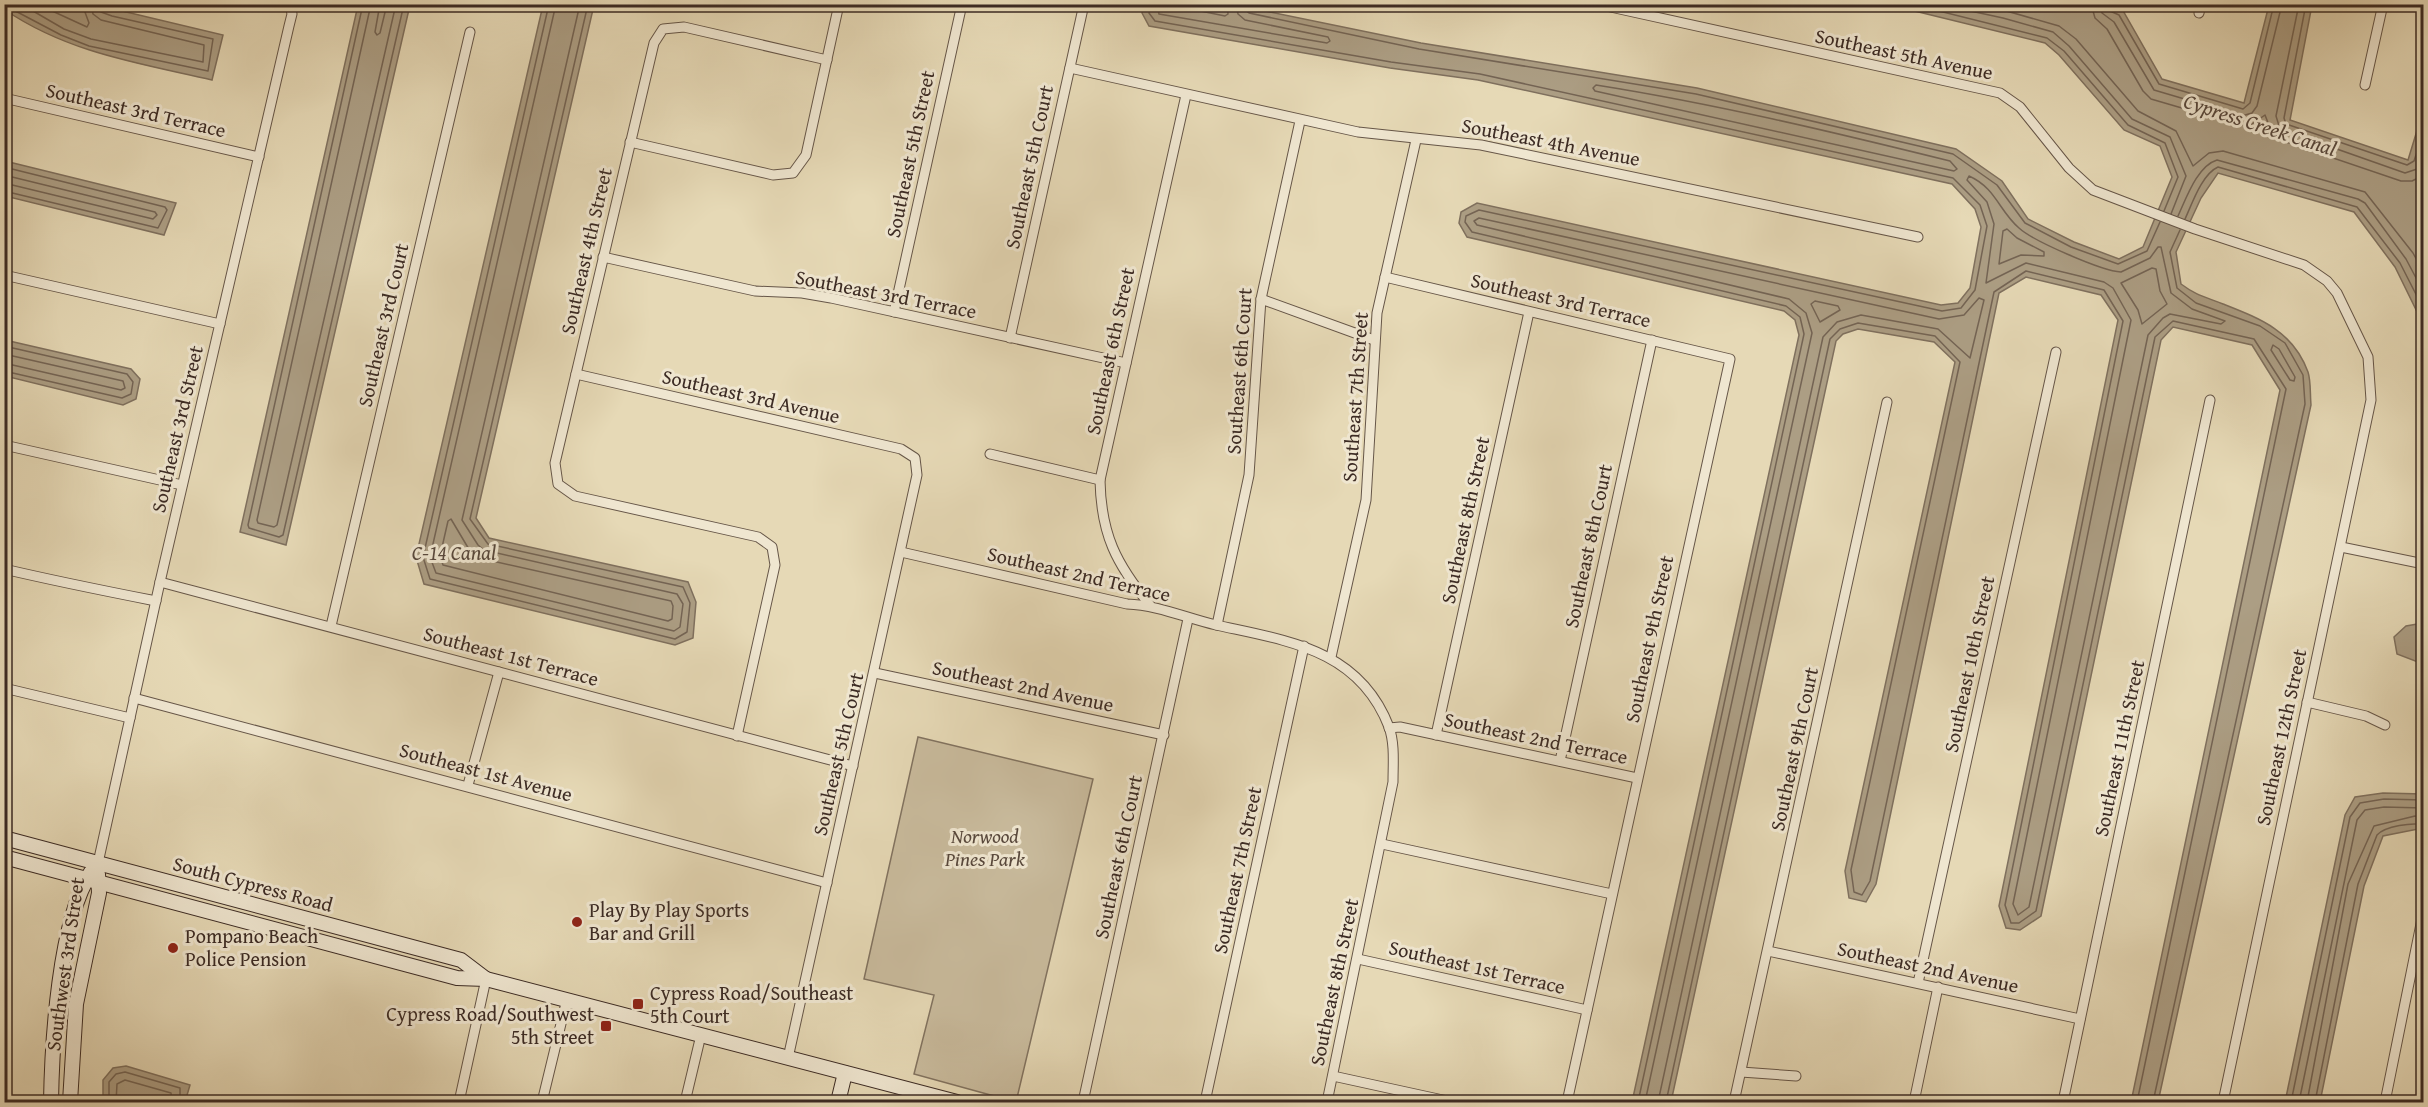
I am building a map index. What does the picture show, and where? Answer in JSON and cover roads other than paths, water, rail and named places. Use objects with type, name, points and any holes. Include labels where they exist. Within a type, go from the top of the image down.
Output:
[{"type":"street","name":"Southeast 3rd Street","points":[[98,863],[182,485],[292,14],[290,4]]},
{"type":"street","points":[[630,142],[773,175],[793,173],[806,155],[839,4]]},
{"type":"street","name":"Southeast 5th Street","points":[[894,312],[962,4]]},
{"type":"street","name":"Southeast 5th Court","points":[[1010,338],[1084,4]]},
{"type":"street","name":"Southeast 5th Avenue","points":[[1597,4],[2000,93],[2020,107],[2069,168],[2093,190],[2195,229],[2304,265],[2327,281],[2337,293],[2368,357],[2371,379]]},
{"type":"street","points":[[2365,85],[2383,4]]},
{"type":"street","name":"Southeast 4th Street","points":[[736,736],[775,565],[772,547],[758,537],[575,496],[558,484],[555,463],[652,46],[663,29],[684,27],[827,60]]},
{"type":"street","name":"Southeast 3rd Court","points":[[332,626],[470,32]]},
{"type":"street","name":"Southeast 4th Avenue","points":[[1070,68],[1300,121],[1416,140],[1455,141],[1509,150],[1918,237]]},
{"type":"street","name":"Southeast 6th Street","points":[[1150,605],[1126,576],[1106,535],[1101,507],[1100,480],[1186,95]]},
{"type":"street","name":"Southeast 3rd Terrace","points":[[4,98],[259,157]]},
{"type":"street","name":"Southeast 6th Court","points":[[1217,625],[1249,475],[1261,299],[1300,121]]},
{"type":"street","name":"Southeast 7th Street","points":[[1331,657],[1366,500],[1374,340],[1385,277],[1416,140]]},
{"type":"street","name":"Southeast 3rd Terrace","points":[[603,257],[756,291],[802,293],[1126,363]]},
{"type":"street","points":[[4,275],[220,324]]},
{"type":"street","name":"Southeast 3rd Terrace","points":[[1385,277],[1730,359]]},
{"type":"street","points":[[1261,299],[1374,340]]},
{"type":"street","name":"Southeast 8th Street","points":[[1436,735],[1529,312]]},
{"type":"street","name":"Southeast 8th Court","points":[[1560,761],[1652,340]]},
{"type":"street","name":"Southeast 10th Street","points":[[1918,982],[2056,352]]},
{"type":"street","name":"Southeast 9th Street","points":[[1567,1102],[1730,359]]},
{"type":"street","name":"Southeast 3rd Avenue","points":[[576,374],[901,449],[915,458]]},
{"type":"street","name":"Southeast 12th Street","points":[[2223,1102],[2371,400],[2371,379]]},
{"type":"street","name":"Southeast 11th Street","points":[[2063,1102],[2210,400]]},
{"type":"street","name":"Southeast 9th Court","points":[[1734,1102],[1887,402]]},
{"type":"street","points":[[4,445],[182,485]]},
{"type":"street","points":[[990,454],[1100,480]]},
{"type":"street","name":"Southeast 5th Court","points":[[788,1058],[901,552],[917,476],[915,458]]},
{"type":"street","points":[[2340,547],[2424,564]]},
{"type":"street","name":"Southeast 2nd Terrace","points":[[901,552],[1127,604],[1150,605],[1188,619],[1304,646],[1331,657],[1369,689],[1389,728],[1400,727],[1637,778]]},
{"type":"street","points":[[4,568],[70,585],[86,585],[156,601]]},
{"type":"street","name":"Southeast 1st Terrace","points":[[160,582],[853,766]]},
{"type":"street","name":"Southeast 6th Court","points":[[1083,1102],[1188,619]]},
{"type":"street","name":"Southeast 7th Street","points":[[1205,1102],[1304,646]]},
{"type":"street","points":[[468,785],[499,672]]},
{"type":"street","name":"Southeast 2nd Avenue","points":[[875,673],[1164,735]]},
{"type":"street","points":[[4,688],[130,718]]},
{"type":"street","name":"Southeast 1st Avenue","points":[[134,698],[468,785],[827,883]]},
{"type":"street","points":[[2307,702],[2366,716],[2385,724]]},
{"type":"street","name":"Southeast 8th Street","points":[[1327,1102],[1393,782],[1389,728]]},
{"type":"street","name":"South Cypress Road","points":[[4,837],[460,960],[486,979]]},
{"type":"street","points":[[1382,844],[1612,894]]},
{"type":"street","name":"South Cypress Road","points":[[4,856],[457,978],[486,979],[567,999],[957,1102]]},
{"type":"street","name":"Southwest 3rd Street","points":[[51,1102],[57,1002],[80,889],[93,880],[98,863]]},
{"type":"street","name":"Southwest 3rd Street","points":[[70,1102],[76,1004],[99,893],[93,880]]},
{"type":"street","points":[[2385,1102],[2423,914]]},
{"type":"street","name":"Southeast 2nd Avenue","points":[[1768,951],[2080,1019]]},
{"type":"street","name":"Southeast 1st Terrace","points":[[1358,959],[1587,1011]]},
{"type":"street","points":[[459,1102],[486,979]]},
{"type":"street","points":[[1914,1102],[1938,987]]},
{"type":"street","points":[[542,1102],[567,999]]},
{"type":"street","points":[[685,1102],[700,1035]]},
{"type":"street","points":[[838,1102],[845,1072]]},
{"type":"street","points":[[1741,1072],[1796,1076]]},
{"type":"street","points":[[1333,1076],[1452,1102]]},
{"type":"water","points":[[4,5],[97,5],[223,35],[212,80],[131,62],[79,47],[29,25],[5,10]]},
{"type":"water","points":[[358,5],[410,5],[286,545],[240,532]]},
{"type":"water","name":"C-14 Canal","points":[[543,5],[594,5],[476,518],[489,538],[688,582],[696,602],[693,638],[675,645],[424,584],[416,557]]},
{"type":"water","name":"Cypress Creek Canal","points":[[1144,5],[1236,5],[1421,43],[1697,88],[1956,149],[2002,181],[2028,219],[2074,242],[2119,259],[2143,247],[2172,177],[2160,146],[2124,130],[2059,55],[2045,43],[1890,5],[2108,5],[2122,9],[2162,79],[2244,103],[2269,5],[2312,5],[2290,120],[2408,160],[2423,111],[2423,324],[2395,267],[2354,212],[2218,173],[2201,198],[2176,252],[2181,284],[2197,294],[2263,321],[2285,336],[2294,346],[2308,372],[2311,405],[2158,1102],[2131,1102],[2280,390],[2252,345],[2173,327],[2161,340],[2041,916],[2020,930],[2006,928],[1999,906],[2118,320],[2101,295],[2026,277],[1999,293],[1876,884],[1866,902],[1849,898],[1845,871],[1955,362],[1934,342],[1858,329],[1843,334],[1836,341],[1671,1102],[1632,1102],[1799,335],[1795,320],[1784,311],[1467,237],[1459,223],[1461,212],[1477,203],[1941,305],[1958,303],[1970,288],[1981,227],[1975,209],[1952,184],[1478,80],[1390,68],[1149,26],[1142,13]]},
{"type":"water","points":[[5,161],[176,203],[164,235],[5,196]]},
{"type":"water","points":[[5,340],[131,369],[140,379],[136,399],[123,405],[5,376]]},
{"type":"water","points":[[2424,623],[2423,664],[2397,654],[2394,637],[2406,626]]},
{"type":"water","points":[[2383,793],[2423,794],[2423,832],[2418,829],[2383,836],[2364,886],[2320,1102],[2285,1102],[2345,815],[2355,797]]},
{"type":"water","points":[[126,1066],[190,1085],[185,1102],[103,1102],[103,1080],[113,1068]]},
{"type":"place","name":"Play By Play Sports Bar and Grill","points":[[577,922]]},
{"type":"place","name":"Pompano Beach Police Pension","points":[[173,948]]},
{"type":"place","name":"Cypress Road/Southeast 5th Court","points":[[638,1004]]},
{"type":"place","name":"Cypress Road/Southwest 5th Street","points":[[606,1026]]},
{"type":"park label","name":"Norwood Pines Park","points":[[985,848]]}]
